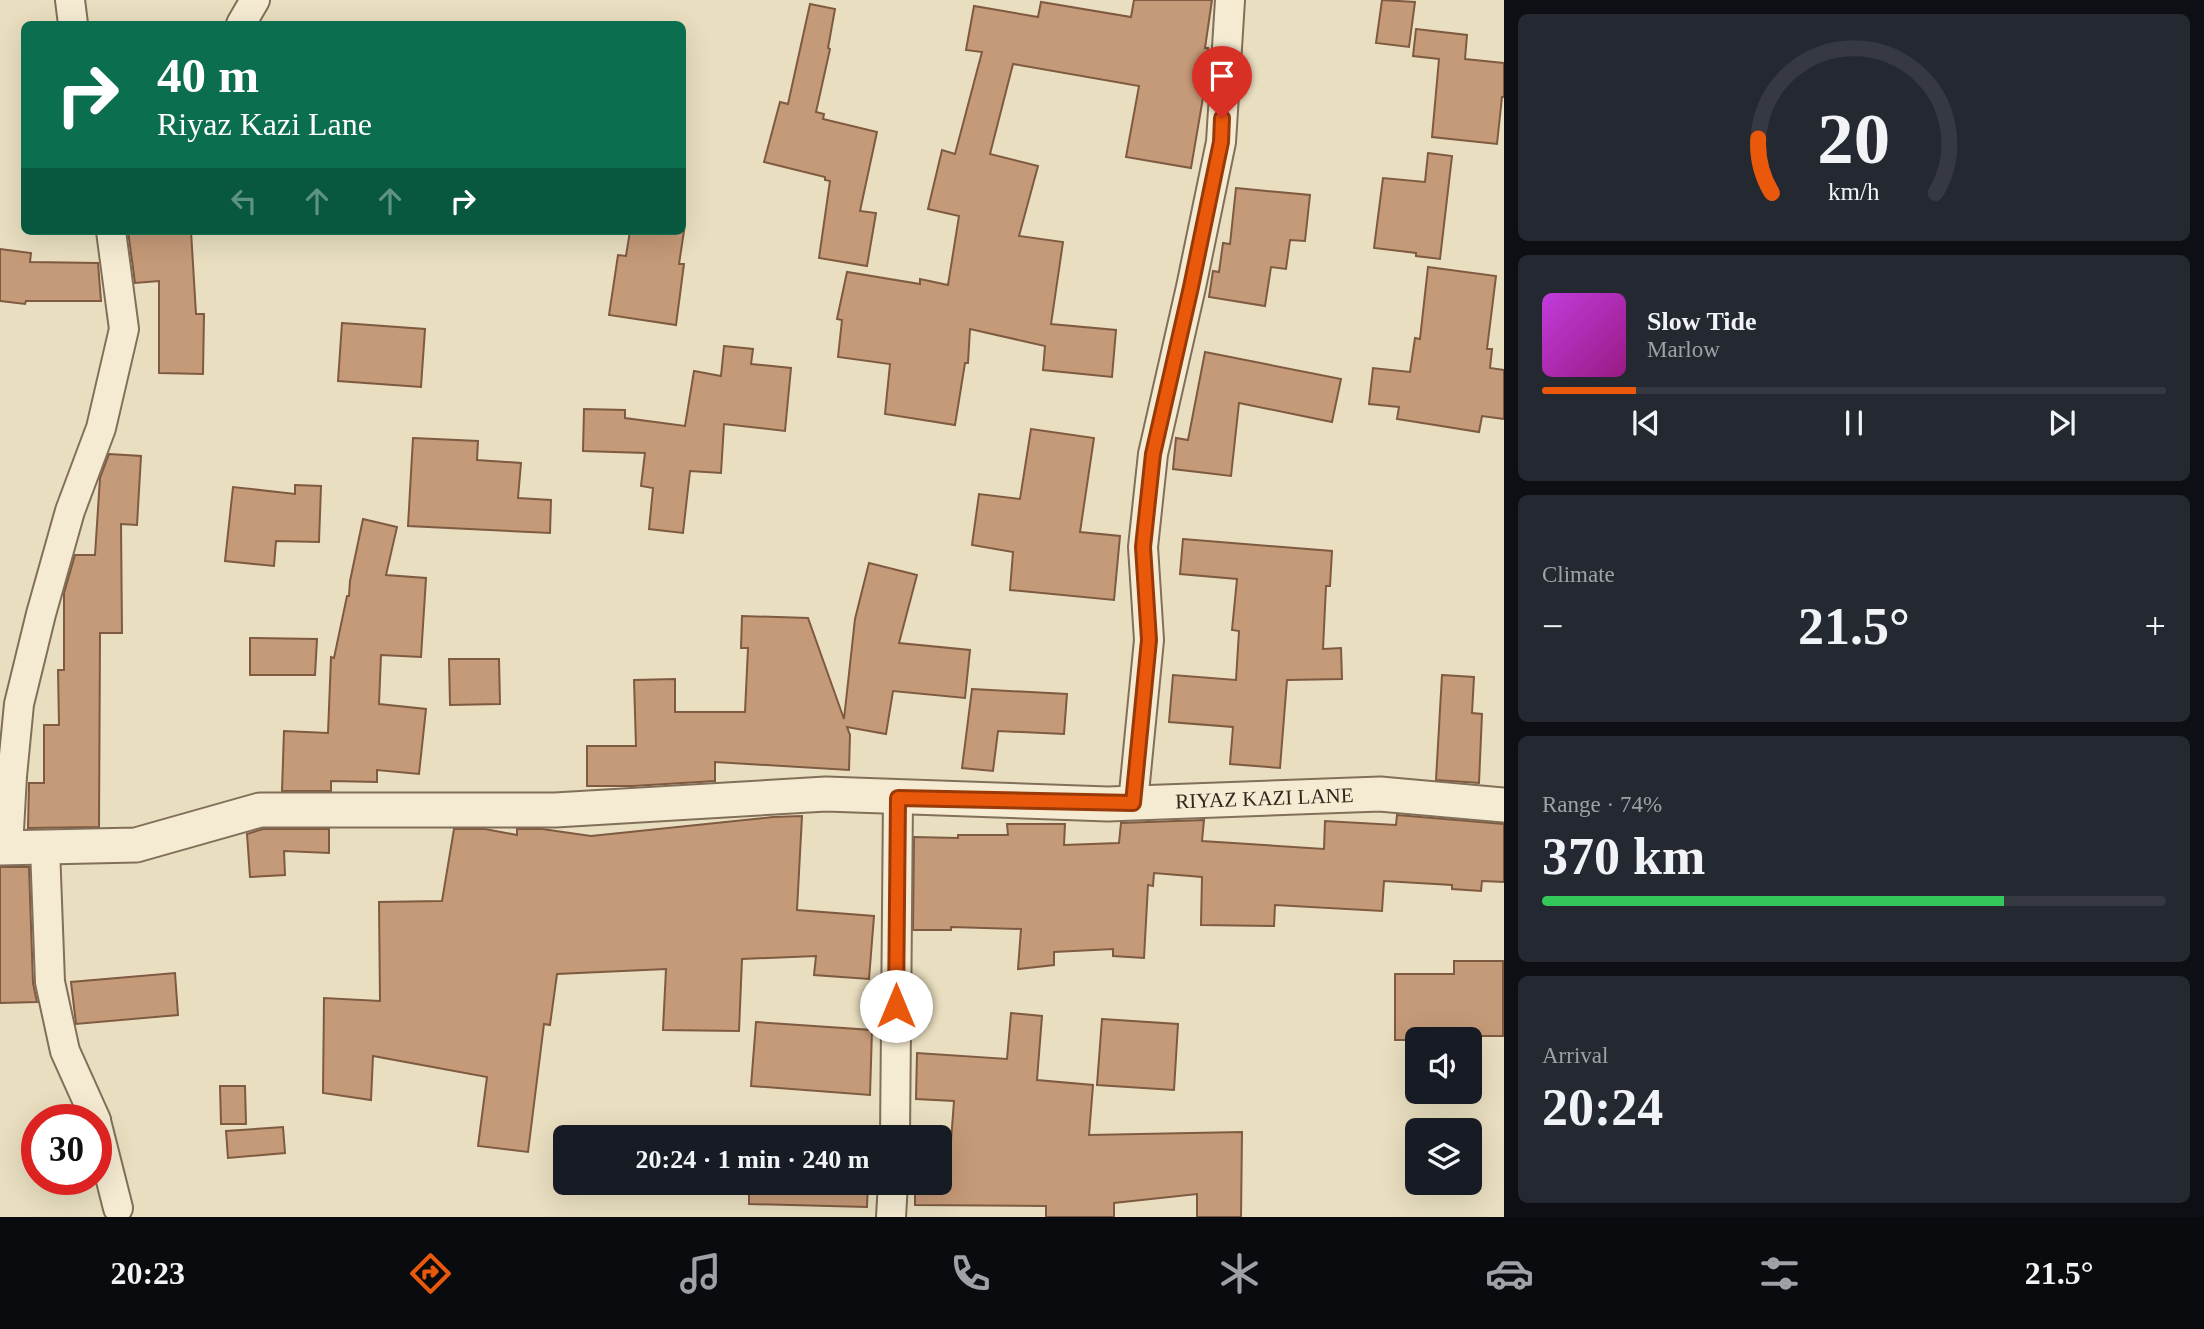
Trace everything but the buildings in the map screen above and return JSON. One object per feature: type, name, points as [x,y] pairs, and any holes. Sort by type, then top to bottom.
[{"type":"street","points":[[70,0],[74,21]]},
{"type":"street","points":[[243,21],[256,0]]},
{"type":"street","points":[[1133,803],[1149,640],[1143,547],[1153,454],[1221,142],[1230,0]]},
{"type":"street","points":[[4,848],[19,704],[70,511],[101,428],[124,329],[112,235]]},
{"type":"street","name":"RIYAZ KAZI LANE","points":[[4,848],[136,845],[260,810],[555,810],[826,794],[1133,803],[1380,794],[1504,805]]},
{"type":"street","points":[[895,1125],[898,798]]},
{"type":"street","points":[[46,848],[50,982],[65,1051],[89,1104]]},
{"type":"street","points":[[112,1184],[118,1208]]},
{"type":"street","points":[[891,1217],[892,1195]]},
{"type":"route","points":[[896,1006],[898,798],[1133,803],[1149,640],[1143,547],[1153,454],[1221,142],[1222,118]]}]
